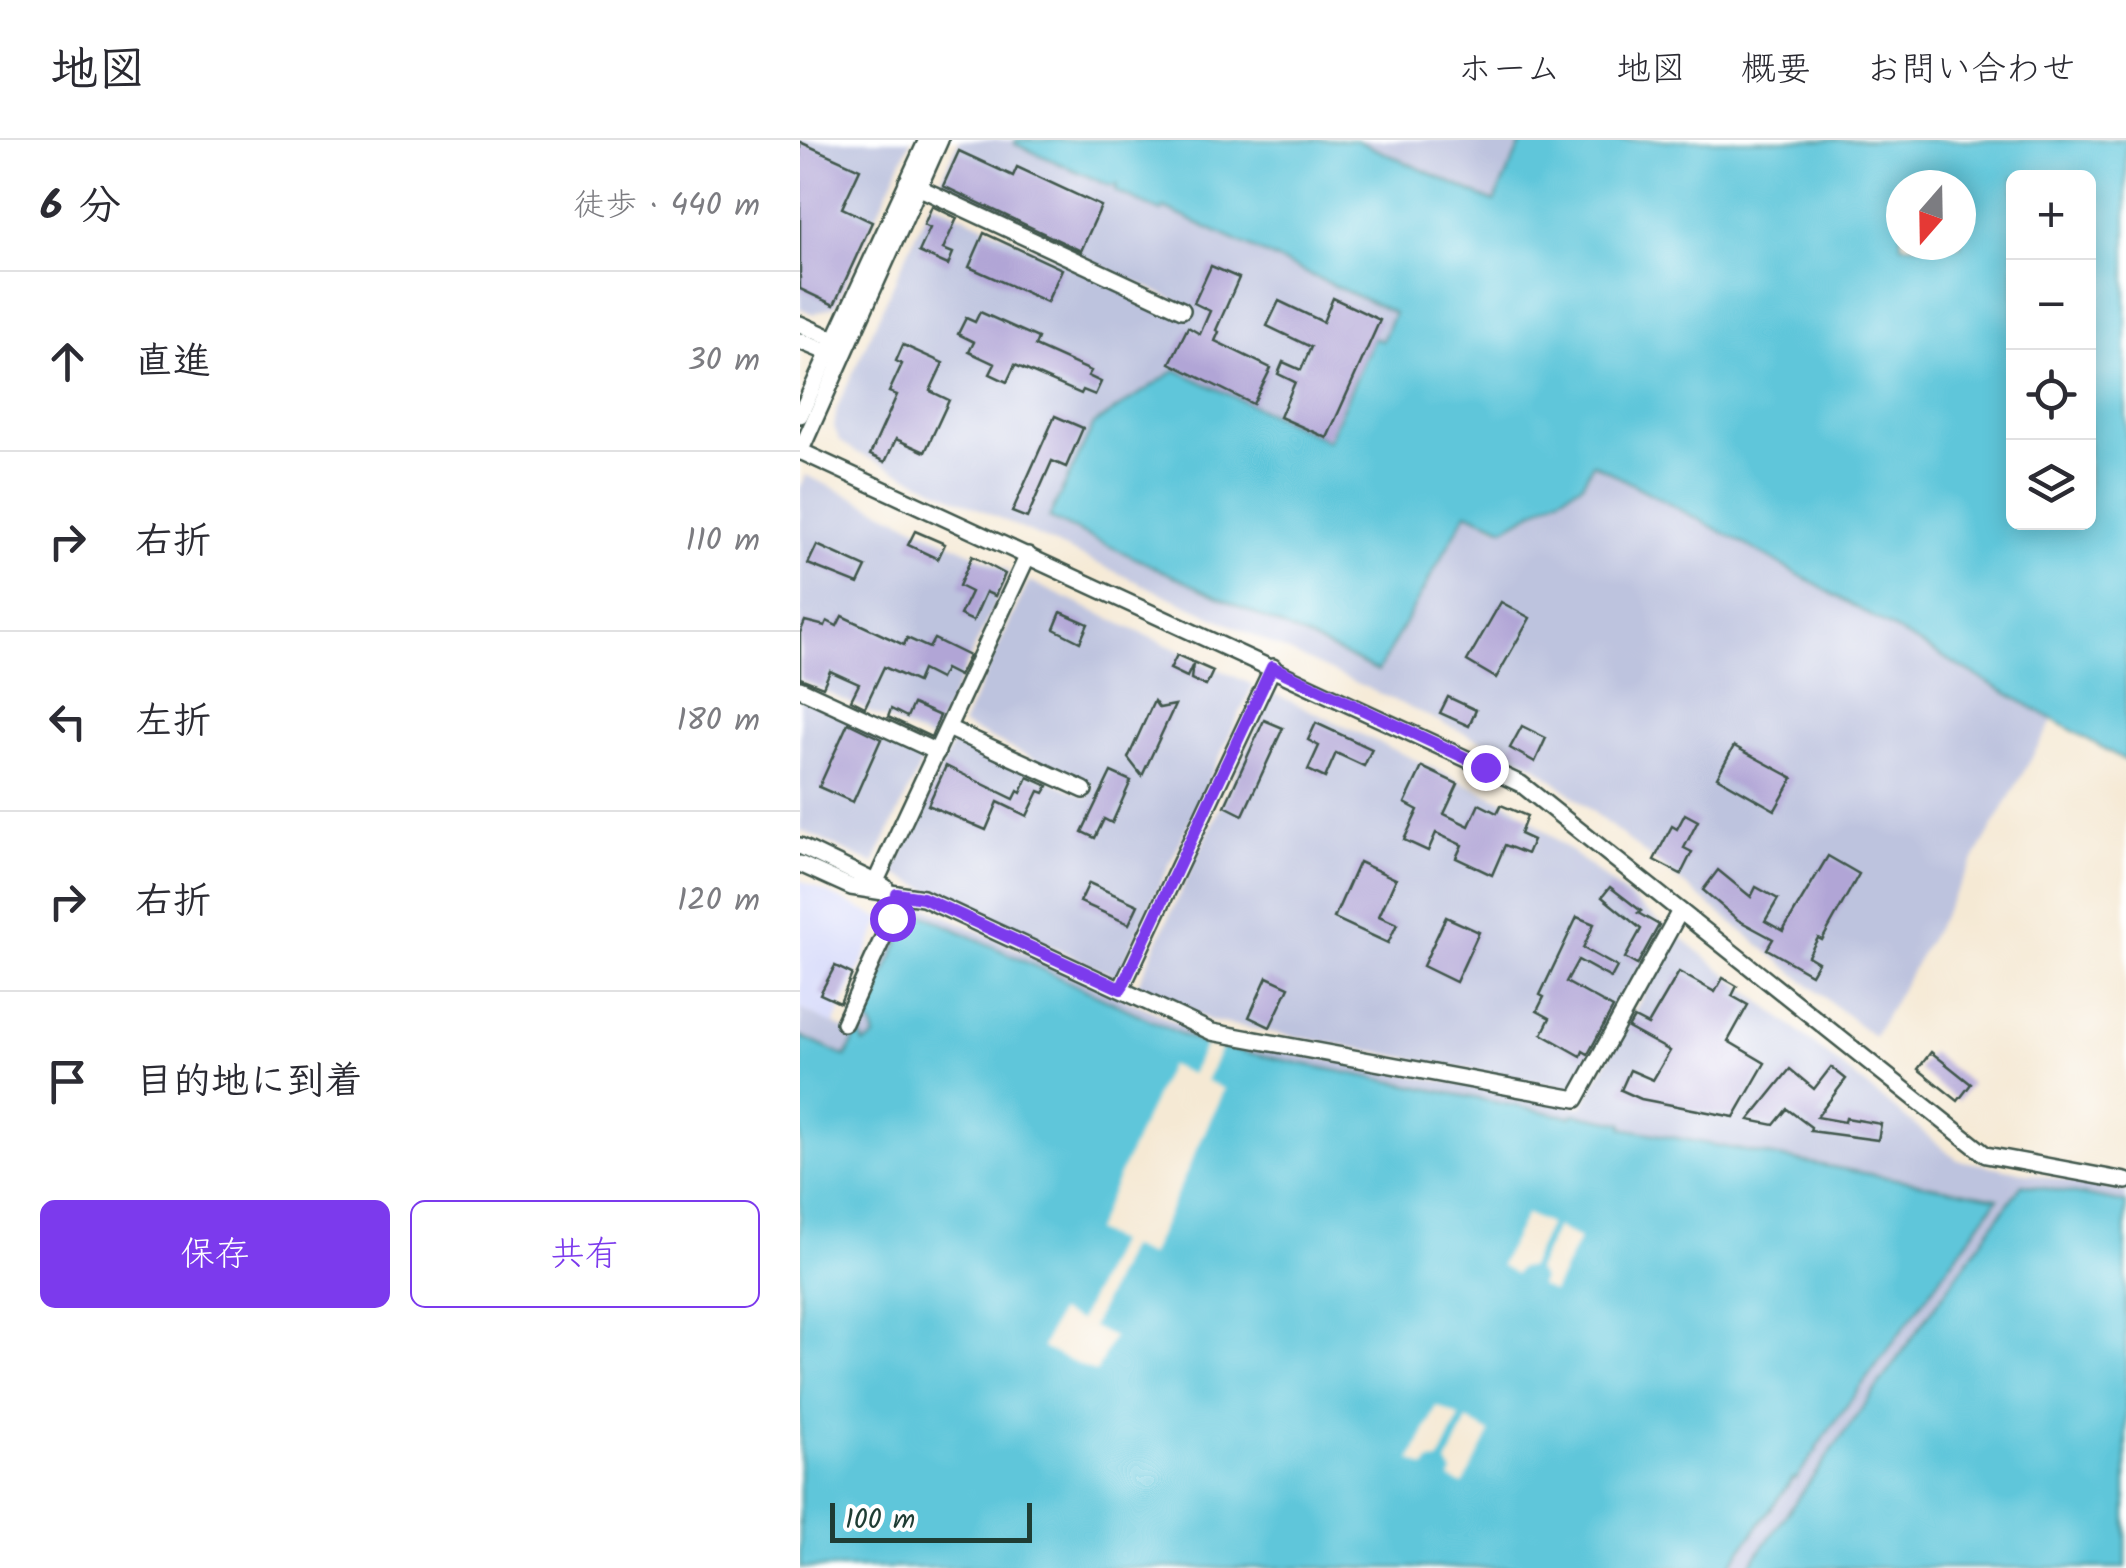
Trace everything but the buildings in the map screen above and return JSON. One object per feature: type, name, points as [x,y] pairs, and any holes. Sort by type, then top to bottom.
[{"type":"street","points":[[913,184],[926,140]]},
{"type":"street","points":[[940,140],[913,184],[838,349],[800,451],[1521,784],[1986,1156],[2126,1182]]},
{"type":"street","points":[[913,184],[1182,310]]},
{"type":"street","points":[[800,324],[838,349]]},
{"type":"street","points":[[800,341],[838,349]]},
{"type":"street","points":[[800,415],[838,349]]},
{"type":"street","points":[[876,881],[1028,555]]},
{"type":"street","points":[[1121,989],[1272,667]]},
{"type":"street","points":[[800,689],[937,752]]},
{"type":"street","points":[[948,728],[1084,790]]},
{"type":"street","points":[[800,846],[897,894]]},
{"type":"street","points":[[800,864],[851,887],[923,898],[1212,1032],[1576,1099],[1680,910]]},
{"type":"street","points":[[844,1023],[896,909],[897,894]]},
{"type":"shaded area","points":[[800,140],[911,140],[835,306],[813,314],[800,308]]},
{"type":"shaded area","points":[[959,140],[1016,140],[1016,144],[1109,186],[1118,185],[1115,191],[1162,212],[1164,208],[1395,313],[1382,342],[1373,339],[1327,441],[1176,370],[1094,424],[1050,518],[1468,512],[1496,527],[1505,527],[1581,484],[1593,463],[1748,546],[2053,720],[1874,1037],[1536,766],[856,452],[840,441],[834,427],[837,408],[931,201],[1184,317],[1190,307],[936,190]]},
{"type":"shaded area","points":[[1356,140],[1523,140],[1495,203]]},
{"type":"shaded area","points":[[806,475],[1010,571],[932,741],[800,680],[800,488]]},
{"type":"shaded area","points":[[1029,581],[1253,685],[1117,977],[893,873],[955,738],[1088,798],[1093,786],[962,725]]},
{"type":"shaded area","points":[[1273,693],[1514,806],[1665,926],[1574,1089],[1211,1021],[1137,986]]},
{"type":"shaded area","points":[[800,696],[922,753],[924,758],[874,864],[800,830]]},
{"type":"shaded area","points":[[800,880],[882,919],[834,1025],[800,1009]]},
{"type":"shaded area","points":[[911,900],[1208,1037],[1582,1107],[1677,934],[1958,1160],[2126,1192],[2126,1203],[2022,1184],[1748,1568],[1728,1568],[1793,1478],[1797,1479],[1998,1198],[1205,1045],[915,910],[863,1020],[872,1025],[876,1038],[864,1044],[859,1032],[846,1057],[800,1036],[800,1009],[850,1032]]},
{"type":"water","points":[[1016,140],[1356,140],[1494,202],[1523,140],[2126,140],[2126,761],[1748,546],[1593,463],[1582,484],[1504,528],[1467,512],[1378,671],[1049,518],[1094,424],[1176,370],[1328,441],[1374,338],[1382,341],[1394,313],[1164,208],[1162,212],[1115,191],[1117,185],[1110,186],[1015,144]]},
{"type":"water","points":[[914,910],[1202,1044],[1998,1198],[1728,1568],[800,1568],[800,1036],[846,1057],[859,1030],[864,1044],[875,1038],[872,1025],[863,1021]]},
{"type":"water","points":[[2022,1184],[2126,1203],[2126,1568],[1748,1568]]},
{"type":"pier","points":[[1205,1045],[1221,1048],[1206,1081],[1224,1089],[1149,1256],[1128,1247],[1092,1327],[1113,1337],[1096,1373],[1042,1348],[1058,1312],[1079,1321],[1116,1242],[1094,1231],[1169,1065],[1191,1074]]},
{"type":"pier","points":[[1526,1214],[1549,1224],[1529,1267],[1519,1268],[1515,1274],[1500,1265]]},
{"type":"pier","points":[[1556,1227],[1579,1239],[1553,1292],[1539,1285],[1542,1279],[1536,1270]]},
{"type":"pier","points":[[1437,1406],[1460,1417],[1439,1461],[1429,1462],[1426,1468],[1411,1460]]},
{"type":"pier","points":[[1467,1420],[1490,1433],[1463,1485],[1450,1479],[1453,1473],[1447,1464]]},
{"type":"route","points":[[892,918],[897,894],[923,898],[1121,989],[1272,667],[1485,767]]}]
